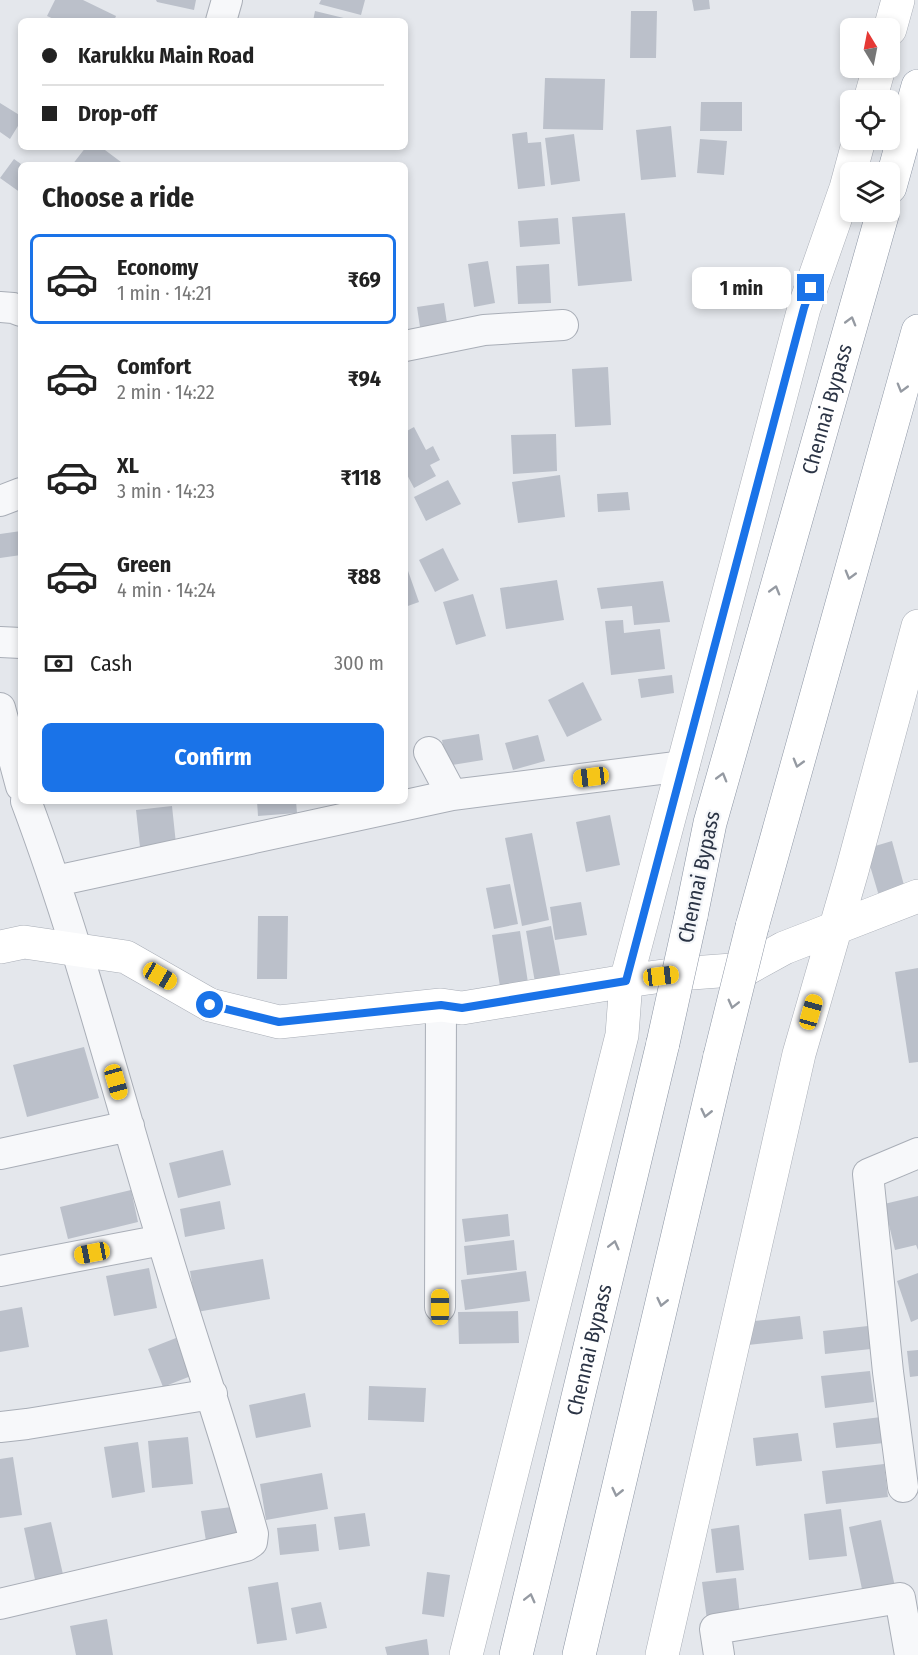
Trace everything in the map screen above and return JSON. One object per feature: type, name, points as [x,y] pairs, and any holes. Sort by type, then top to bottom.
[{"type":"main road","points":[[893,18],[897,0]]},
{"type":"main road","points":[[897,162],[918,86]]},
{"type":"main road","points":[[466,1655],[622,1035],[626,981],[804,308],[857,150]]},
{"type":"main road","name":"Chennai Bypass","points":[[516,1655],[663,1043],[710,823],[879,222]]},
{"type":"main road","points":[[579,1655],[752,927],[918,331]]},
{"type":"main road","points":[[662,1655],[799,1054],[852,871],[918,626]]},
{"type":"main road","points":[[0,947],[24,942],[126,957],[210,1005],[279,1022],[441,1005],[462,1008],[626,981],[746,969],[784,948],[918,896]]},
{"type":"street","points":[[222,18],[227,0]]},
{"type":"street","points":[[0,308],[18,310]]},
{"type":"street","points":[[408,345],[484,330],[563,325]]},
{"type":"street","points":[[0,501],[18,494]]},
{"type":"street","points":[[0,642],[18,643]]},
{"type":"street","points":[[0,708],[4,740],[18,778]]},
{"type":"street","points":[[429,752],[452,795]]},
{"type":"street","points":[[56,880],[452,795],[684,765]]},
{"type":"street","points":[[0,1604],[246,1546],[252,1542],[253,1534],[212,1394],[162,1240],[56,880],[27,804]]},
{"type":"street","points":[[440,1307],[441,1005]]},
{"type":"street","points":[[0,1154],[129,1126]]},
{"type":"street","points":[[903,1487],[888,1372],[868,1174],[918,1153]]},
{"type":"street","points":[[0,1271],[162,1240]]},
{"type":"street","points":[[0,1427],[212,1394]]},
{"type":"street","points":[[719,1655],[715,1629],[909,1594],[910,1655]]},
{"type":"building","points":[[55,0],[83,0],[116,16],[115,18],[51,18],[47,16]]},
{"type":"building","points":[[156,0],[196,0],[194,10]]},
{"type":"building","points":[[321,0],[365,0],[361,15],[319,4]]},
{"type":"building","points":[[692,0],[709,0],[710,9],[694,11]]},
{"type":"building","points":[[315,11],[344,18],[314,18]]},
{"type":"building","points":[[631,11],[657,11],[656,58],[630,58]]},
{"type":"building","points":[[545,78],[605,79],[603,130],[543,129]]},
{"type":"building","points":[[701,102],[742,102],[742,131],[700,131]]},
{"type":"building","points":[[0,103],[18,114],[18,126],[10,139],[0,132]]},
{"type":"building","points":[[671,126],[676,177],[641,180],[636,130]]},
{"type":"building","points":[[527,132],[528,143],[541,142],[545,186],[518,189],[512,134]]},
{"type":"building","points":[[574,134],[580,181],[551,185],[545,138]]},
{"type":"building","points":[[700,139],[727,141],[724,175],[697,173]]},
{"type":"building","points":[[84,150],[105,150],[121,162],[74,162]]},
{"type":"building","points":[[14,159],[18,162],[18,191],[0,178]]},
{"type":"building","points":[[625,213],[632,281],[578,286],[572,217]]},
{"type":"building","points":[[558,218],[560,244],[520,247],[518,221]]},
{"type":"building","points":[[488,261],[495,303],[474,307],[468,264]]},
{"type":"building","points":[[549,264],[551,303],[518,304],[516,266]]},
{"type":"building","points":[[444,303],[447,323],[420,327],[417,307]]},
{"type":"building","points":[[608,367],[611,425],[575,427],[572,369]]},
{"type":"building","points":[[414,427],[426,450],[433,446],[440,460],[430,465],[436,476],[414,488],[408,477],[408,430]]},
{"type":"building","points":[[556,434],[557,471],[513,474],[511,435]]},
{"type":"building","points":[[560,475],[565,517],[518,523],[512,482]]},
{"type":"building","points":[[448,480],[461,504],[426,521],[414,497]]},
{"type":"building","points":[[628,492],[630,510],[598,512],[597,494]]},
{"type":"building","points":[[18,531],[18,555],[0,558],[0,534]]},
{"type":"building","points":[[443,548],[459,580],[435,592],[419,560]]},
{"type":"building","points":[[408,571],[419,602],[408,606]]},
{"type":"building","points":[[557,580],[564,620],[506,629],[500,588]]},
{"type":"building","points":[[663,581],[670,622],[634,625],[632,606],[601,609],[597,588]]},
{"type":"building","points":[[473,594],[486,636],[456,645],[443,602]]},
{"type":"building","points":[[623,620],[624,633],[660,629],[665,669],[611,675],[605,621]]},
{"type":"building","points":[[672,675],[674,693],[641,698],[638,679]]},
{"type":"building","points":[[583,682],[602,720],[567,737],[548,700]]},
{"type":"building","points":[[479,734],[483,760],[446,766],[442,740]]},
{"type":"building","points":[[538,735],[545,761],[513,770],[505,743]]},
{"type":"building","points":[[257,804],[296,804],[297,813],[258,816]]},
{"type":"building","points":[[172,806],[176,844],[140,847],[136,810]]},
{"type":"building","points":[[610,815],[620,865],[586,872],[576,822]]},
{"type":"building","points":[[532,833],[549,920],[522,926],[505,838]]},
{"type":"building","points":[[892,841],[905,889],[879,896],[865,849]]},
{"type":"building","points":[[510,884],[518,924],[494,929],[486,888]]},
{"type":"building","points":[[581,902],[587,935],[555,940],[550,907]]},
{"type":"building","points":[[258,916],[288,916],[287,979],[257,979]]},
{"type":"building","points":[[551,926],[562,984],[536,988],[526,931]]},
{"type":"building","points":[[520,931],[529,989],[501,993],[492,935]]},
{"type":"building","points":[[918,968],[918,1062],[909,1063],[895,972]]},
{"type":"building","points":[[84,1047],[99,1098],[27,1117],[13,1065]]},
{"type":"building","points":[[223,1150],[231,1185],[178,1198],[169,1163]]},
{"type":"building","points":[[131,1190],[138,1222],[68,1239],[60,1207]]},
{"type":"building","points":[[918,1196],[918,1250],[916,1245],[895,1250],[884,1204]]},
{"type":"building","points":[[220,1201],[225,1229],[185,1237],[180,1209]]},
{"type":"building","points":[[508,1214],[510,1236],[465,1242],[462,1219]]},
{"type":"building","points":[[514,1240],[517,1270],[467,1275],[464,1246]]},
{"type":"building","points":[[263,1259],[270,1299],[197,1312],[190,1271]]},
{"type":"building","points":[[149,1268],[157,1308],[114,1316],[106,1276]]},
{"type":"building","points":[[526,1271],[530,1301],[465,1310],[461,1280]]},
{"type":"building","points":[[918,1273],[918,1319],[911,1322],[897,1281]]},
{"type":"building","points":[[22,1307],[29,1347],[0,1352],[0,1311]]},
{"type":"building","points":[[518,1311],[519,1343],[459,1344],[458,1312]]},
{"type":"building","points":[[800,1316],[803,1339],[748,1345],[745,1322]]},
{"type":"building","points":[[877,1325],[880,1348],[825,1354],[823,1331]]},
{"type":"building","points":[[176,1338],[191,1376],[163,1387],[148,1349]]},
{"type":"building","points":[[918,1350],[918,1376],[910,1377],[907,1351]]},
{"type":"building","points":[[870,1371],[874,1402],[825,1408],[821,1376]]},
{"type":"building","points":[[369,1386],[426,1388],[424,1422],[368,1420]]},
{"type":"building","points":[[305,1393],[311,1427],[256,1438],[249,1405]]},
{"type":"building","points":[[881,1417],[884,1443],[836,1448],[833,1423]]},
{"type":"building","points":[[798,1433],[802,1461],[756,1466],[753,1438]]},
{"type":"building","points":[[188,1437],[193,1484],[152,1488],[148,1441]]},
{"type":"building","points":[[138,1442],[145,1492],[112,1498],[104,1447]]},
{"type":"building","points":[[13,1457],[22,1515],[0,1518],[0,1459]]},
{"type":"building","points":[[884,1464],[888,1497],[826,1504],[822,1471]]},
{"type":"building","points":[[322,1473],[328,1509],[266,1520],[260,1484]]},
{"type":"building","points":[[239,1506],[243,1536],[206,1541],[201,1511]]},
{"type":"building","points":[[841,1509],[847,1556],[809,1560],[804,1514]]},
{"type":"building","points":[[365,1513],[370,1546],[339,1550],[334,1517]]},
{"type":"building","points":[[881,1520],[895,1587],[863,1594],[849,1527]]},
{"type":"building","points":[[51,1522],[65,1583],[37,1589],[24,1528]]},
{"type":"building","points":[[316,1524],[319,1551],[280,1555],[277,1528]]},
{"type":"building","points":[[739,1525],[744,1570],[716,1573],[711,1529]]},
{"type":"building","points":[[427,1572],[450,1575],[444,1617],[422,1614]]},
{"type":"building","points":[[736,1578],[740,1616],[707,1620],[702,1582]]},
{"type":"building","points":[[278,1582],[287,1640],[257,1644],[248,1587]]},
{"type":"building","points":[[321,1602],[327,1628],[296,1634],[291,1608]]},
{"type":"building","points":[[107,1619],[113,1655],[76,1655],[70,1626]]},
{"type":"building","points":[[427,1639],[429,1655],[387,1655],[385,1647]]},
{"type":"route","points":[[210,1005],[279,1022],[441,1005],[462,1008],[626,981],[811,288]]}]
